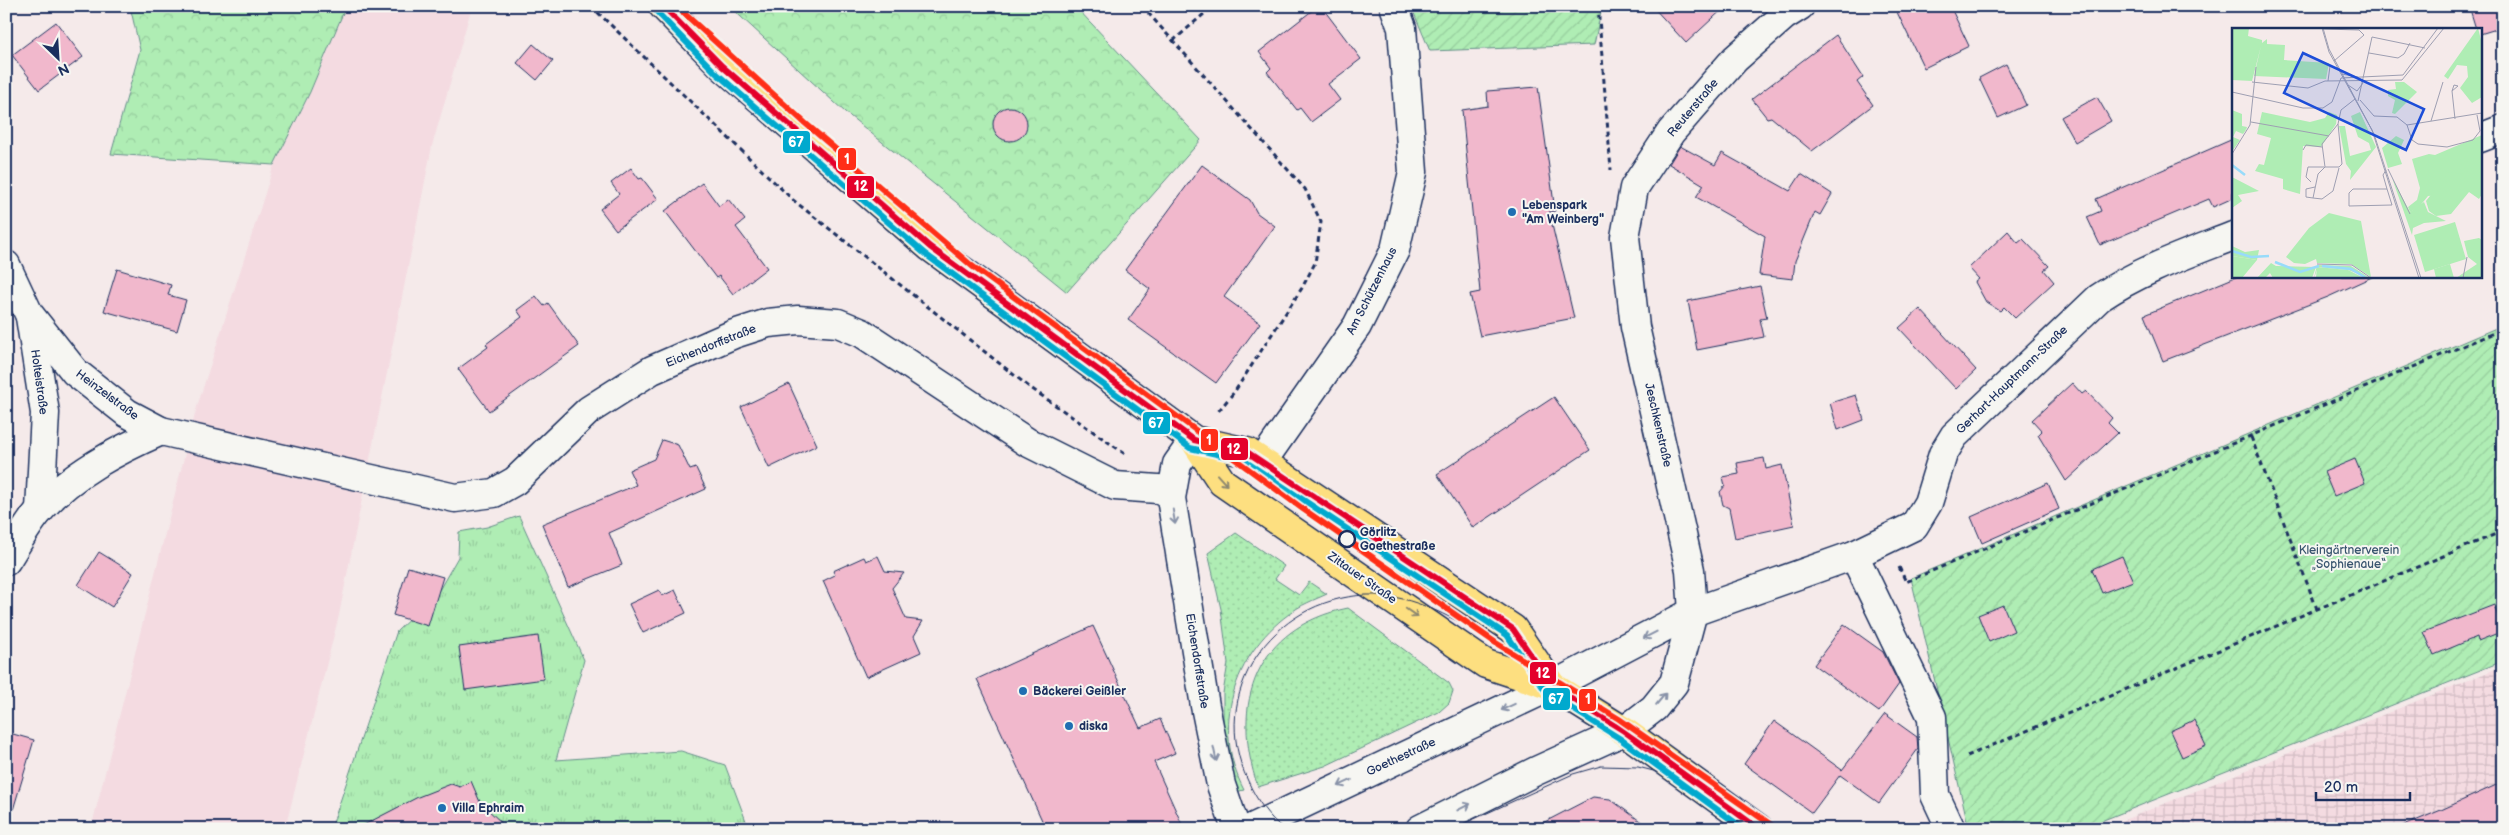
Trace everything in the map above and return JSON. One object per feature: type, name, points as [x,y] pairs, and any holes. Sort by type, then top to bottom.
[{"type":"main road","name":"Zittauer Straße","points":[[663,6],[722,66],[930,246],[1194,440],[1222,482],[1486,664],[1552,686],[1624,731],[1758,829]]},
{"type":"main road","name":"Zittauer Straße","points":[[1194,440],[1247,452],[1513,629],[1552,686]]},
{"type":"street","name":"Am Schützenhaus","points":[[1262,462],[1357,326],[1396,250],[1413,172],[1402,28],[1394,6]]},
{"type":"street","name":"Reuterstraße","points":[[1625,236],[1634,188],[1671,132],[1735,59],[1784,16],[1800,6]]},
{"type":"street","points":[[2482,137],[2503,129]]},
{"type":"street","name":"Jeschkenstraße","points":[[1624,731],[1654,708],[1674,683],[1693,612],[1690,570],[1636,328],[1625,236]]},
{"type":"street","name":"Gerhart-Hauptmann-Straße","points":[[1693,612],[1854,555],[1914,526],[1928,504],[1943,454],[1954,436],[2099,298],[2119,284],[2144,271],[2232,236]]},
{"type":"street","name":"Heinzelstraße","points":[[6,265],[29,314],[74,372],[127,413],[161,431],[202,440]]},
{"type":"street","name":"Holteistraße","points":[[29,314],[45,413],[40,510]]},
{"type":"street","name":"Eichendorffstraße","points":[[202,440],[399,487],[455,498],[494,493],[515,481],[589,410],[652,370],[734,334],[768,323],[798,320],[838,323],[862,333],[1027,442],[1115,486],[1172,490]]},
{"type":"street","points":[[6,561],[40,510],[77,477],[116,451],[161,431]]},
{"type":"street","name":"Eichendorffstraße","points":[[1194,440],[1177,464],[1171,498],[1205,706],[1221,785],[1236,829]]},
{"type":"street","points":[[1854,555],[1932,717],[1935,795],[1950,827]]},
{"type":"street","points":[[1552,686],[1693,612]]},
{"type":"street","name":"Goethestraße","points":[[1250,829],[1552,686]]},
{"type":"street","points":[[1420,829],[1536,771],[1624,731]]},
{"type":"path","points":[[591,6],[793,200],[1028,386],[1144,467],[1147,478],[1142,488]]},
{"type":"path","points":[[1142,6],[1305,189],[1321,222],[1315,263],[1302,288],[1235,391],[1194,440]]},
{"type":"path","points":[[1173,41],[1213,6]]},
{"type":"path","points":[[1598,6],[1608,163],[1611,172],[1618,179],[1634,188]]},
{"type":"path","points":[[1886,541],[1906,582],[2503,329]]},
{"type":"path","points":[[2251,437],[2317,609]]},
{"type":"path","points":[[1967,756],[2503,531]]},
{"type":"shaded area","points":[[346,6],[472,6],[432,146],[339,615],[285,829],[91,829],[196,410],[274,165],[310,92]]},
{"type":"shaded area","points":[[2503,666],[2503,829],[2102,829]]},
{"type":"green space","points":[[130,6],[346,6],[310,92],[274,165],[111,154],[140,50]]},
{"type":"green space","points":[[729,6],[1075,6],[1201,140],[1067,292],[845,112]]},
{"type":"green space","points":[[1411,6],[1602,6],[1594,45],[1430,51]]},
{"type":"green space","name":"Kleingärtnerverein „Sophienaue“","points":[[2503,325],[2503,661],[2081,829],[1969,829],[1911,578]]},
{"type":"green space","points":[[519,516],[584,660],[556,760],[681,751],[725,765],[749,829],[331,829],[397,631],[438,592],[458,557],[459,532],[487,527]]},
{"type":"green space","points":[[1236,533],[1284,566],[1275,579],[1299,595],[1309,582],[1327,594],[1298,608],[1270,631],[1254,650],[1241,671],[1233,694],[1229,717],[1229,742],[1234,766],[1244,790],[1235,792],[1223,743],[1223,693],[1228,663],[1221,609],[1208,553]]},
{"type":"green space","points":[[1348,608],[1449,683],[1453,691],[1449,703],[1439,712],[1325,766],[1258,787],[1250,756],[1247,726],[1249,698],[1258,673],[1271,651],[1291,632],[1317,618]]},
{"type":"building","points":[[1318,6],[1321,6],[1361,59],[1328,84],[1340,100],[1311,122],[1300,108],[1297,110],[1267,72],[1271,68],[1259,52]]},
{"type":"building","points":[[1652,6],[1726,6],[1686,43]]},
{"type":"building","points":[[1894,6],[1950,6],[1969,46],[1924,68]]},
{"type":"building","points":[[2469,6],[2503,6],[2503,27],[2482,33],[2482,28],[2476,28]]},
{"type":"building","points":[[56,22],[83,57],[39,90],[12,55]]},
{"type":"building","points":[[1836,35],[1863,77],[1857,82],[1873,105],[1812,151],[1771,117],[1767,118],[1752,99]]},
{"type":"building","points":[[533,44],[553,61],[537,80],[517,63]]},
{"type":"building","points":[[2006,64],[2026,105],[1998,118],[1979,78]]},
{"type":"building","name":"Lebenspark \"Am Weinberg\"","points":[[1538,87],[1555,211],[1549,212],[1574,318],[1480,336],[1470,294],[1480,292],[1462,110],[1488,106],[1487,91]]},
{"type":"building","points":[[2097,97],[2111,121],[2075,142],[2061,117]]},
{"type":"building","points":[[1010,107],[1022,112],[1027,124],[1022,136],[1010,141],[998,136],[993,124],[998,112]]},
{"type":"building","points":[[2232,139],[2232,198],[2213,207],[2209,199],[2100,245],[2087,217],[2101,211],[2096,199]]},
{"type":"building","points":[[1680,146],[1715,165],[1722,153],[1790,191],[1801,174],[1832,194],[1820,215],[1815,212],[1795,261],[1793,279],[1759,275],[1765,236],[1696,197],[1704,185],[1669,164]]},
{"type":"building","points":[[1202,165],[1250,200],[1257,213],[1275,226],[1224,297],[1260,323],[1216,383],[1128,320],[1150,289],[1125,270]]},
{"type":"building","points":[[631,168],[639,179],[642,178],[658,199],[616,230],[600,209],[619,194],[611,183]]},
{"type":"building","points":[[702,183],[719,206],[728,199],[745,220],[736,227],[767,268],[733,294],[719,276],[716,278],[665,211]]},
{"type":"building","points":[[2008,231],[2018,243],[2023,239],[2049,266],[2044,270],[2054,282],[2015,318],[2004,307],[2000,311],[1986,302],[1975,282],[1979,279],[1969,268]]},
{"type":"building","points":[[117,269],[171,285],[168,295],[186,300],[177,331],[104,311]]},
{"type":"building","points":[[2233,278],[2370,278],[2328,297],[2163,361],[2144,315]]},
{"type":"building","points":[[1760,286],[1767,318],[1760,319],[1764,337],[1697,350],[1688,301]]},
{"type":"building","points":[[536,296],[544,306],[548,303],[579,346],[489,411],[458,369],[488,347],[486,344],[522,317],[517,310]]},
{"type":"building","points":[[1920,309],[1976,370],[1956,389],[1899,328]]},
{"type":"building","points":[[2072,383],[2082,394],[2086,391],[2112,418],[2108,423],[2118,433],[2066,481],[2038,435],[2042,431],[2032,420]]},
{"type":"building","points":[[789,384],[817,445],[769,468],[741,407]]},
{"type":"building","points":[[1856,395],[1864,420],[1838,430],[1830,403]]},
{"type":"building","points":[[1554,397],[1590,450],[1473,528],[1437,474]]},
{"type":"building","points":[[662,440],[678,445],[690,470],[696,468],[706,489],[609,533],[622,565],[568,587],[542,524],[636,485],[629,470],[654,459]]},
{"type":"building","points":[[1764,458],[1766,469],[1782,465],[1794,525],[1735,538],[1729,508],[1723,505],[1720,492],[1725,486],[1723,477],[1739,474],[1737,463]]},
{"type":"building","points":[[2355,459],[2365,483],[2334,496],[2324,472]]},
{"type":"building","points":[[2048,483],[2059,509],[1982,543],[1971,517]]},
{"type":"building","points":[[99,552],[133,573],[112,607],[78,585]]},
{"type":"building","points":[[878,556],[885,571],[904,573],[892,588],[906,619],[923,621],[914,636],[921,652],[866,677],[823,581],[835,575],[833,571],[864,557],[866,561]]},
{"type":"building","points":[[2122,556],[2133,581],[2102,593],[2092,569]]},
{"type":"building","points":[[408,567],[443,577],[428,626],[393,615]]},
{"type":"building","points":[[659,590],[662,596],[675,590],[686,613],[643,633],[629,604]]},
{"type":"building","points":[[2003,605],[2014,631],[1989,642],[1978,615]]},
{"type":"building","points":[[2494,605],[2503,631],[2478,641],[2477,637],[2434,655],[2424,632]]},
{"type":"building","points":[[1844,624],[1883,652],[1899,684],[1879,712],[1814,665]]},
{"type":"building","name":"diska","points":[[1093,626],[1140,728],[1160,719],[1175,753],[1154,762],[1184,829],[1046,829],[977,679]]},
{"type":"building","points":[[538,636],[544,679],[465,690],[459,647]]},
{"type":"building","points":[[1885,714],[1917,737],[1918,749],[1879,803],[1840,775],[1812,813],[1744,764],[1774,721],[1842,770]]},
{"type":"building","points":[[2194,720],[2206,746],[2182,757],[2170,731]]},
{"type":"building","points":[[6,732],[34,740],[13,810],[6,810]]},
{"type":"building","name":"Villa Ephraim","points":[[471,781],[480,802],[508,829],[356,829],[418,797],[451,784],[460,787]]},
{"type":"building","points":[[2503,782],[2503,829],[2396,829],[2441,810]]},
{"type":"building","points":[[1593,797],[1610,799],[1651,829],[1531,829]]},
{"type":"tram line","points":[[1284,829],[1263,807],[1255,794],[1248,781],[1237,748],[1236,716],[1242,685],[1256,657],[1276,633],[1302,614],[1332,601],[1366,595],[1384,596],[1418,604],[1434,610],[1496,643]]},
{"type":"tram line","points":[[1452,829],[1573,774],[1601,766],[1638,767],[1673,776]]},
{"type":"transit line","name":"12","points":[[663,6],[722,66],[930,247],[1194,440],[1247,452],[1513,629],[1552,686],[1624,731],[1759,829]]},
{"type":"transit line","name":"1","points":[[676,6],[805,123],[972,266],[1303,509],[1496,643],[1619,719],[1777,829]]},
{"type":"transit line","name":"67","points":[[657,12],[716,73],[925,254],[1190,448],[1243,460],[1507,635],[1547,693],[1619,738],[1744,829]]},
{"type":"place","name":"Lebenspark \"Am Weinberg\"","points":[[1512,212]]},
{"type":"place","name":"Görlitz Goethestraße","points":[[1347,539]]},
{"type":"place","name":"Bäckerei Geißler","points":[[1023,691]]},
{"type":"place","name":"diska","points":[[1069,726]]},
{"type":"place","name":"Villa Ephraim","points":[[442,808]]}]
